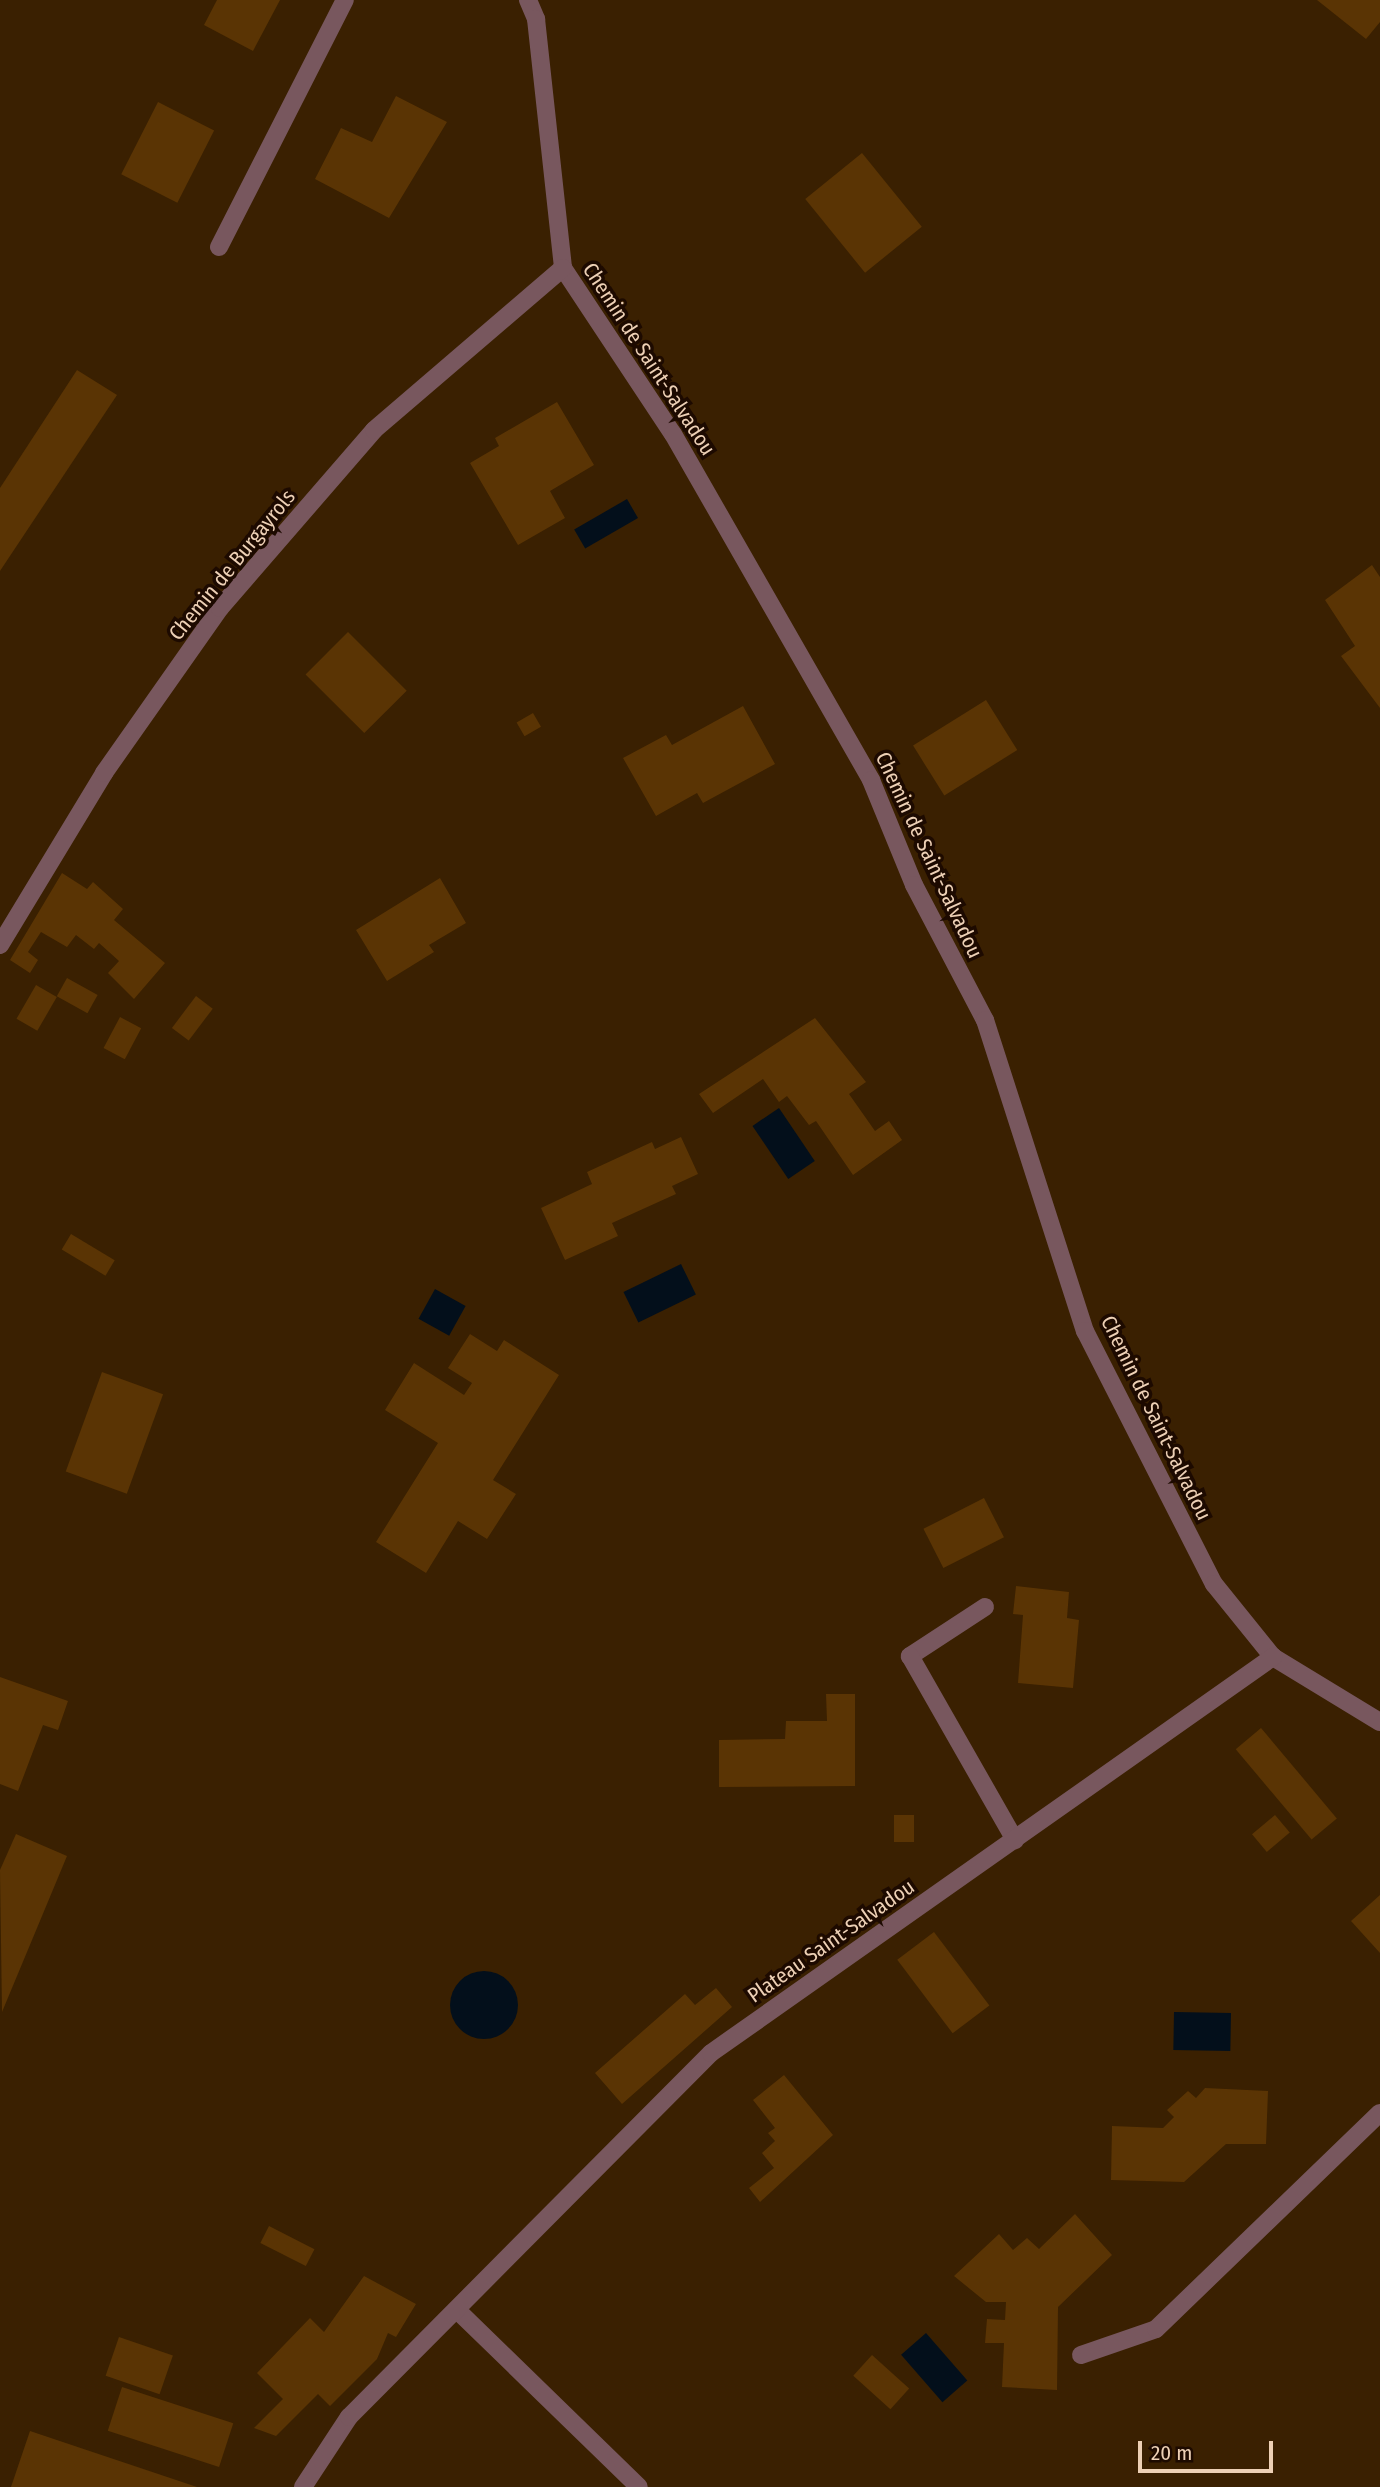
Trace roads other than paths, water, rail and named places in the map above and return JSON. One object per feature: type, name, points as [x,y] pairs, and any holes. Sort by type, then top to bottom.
[{"type":"street","points":[[219,247],[345,0]]},
{"type":"street","name":"Chemin de Saint-Salvadou","points":[[528,0],[536,19],[563,268],[673,434],[872,780],[914,884],[985,1020],[1085,1331],[1214,1584],[1273,1657],[1380,1722]]},
{"type":"street","name":"Chemin de Burgayrols","points":[[0,945],[104,773],[220,608],[374,430],[563,268]]},
{"type":"street","points":[[985,1607],[910,1656],[1015,1840]]},
{"type":"street","name":"Plateau Saint-Salvadou","points":[[303,2487],[349,2417],[458,2311],[711,2053],[1273,1657]]},
{"type":"street","points":[[1081,2355],[1156,2329],[1380,2113]]},
{"type":"street","points":[[458,2311],[639,2487]]},
{"type":"water","points":[[627,499],[638,518],[585,549],[574,530]]},
{"type":"water","points":[[779,1108],[815,1161],[788,1179],[752,1126]]},
{"type":"water","points":[[681,1264],[696,1295],[638,1323],[623,1292]]},
{"type":"water","points":[[435,1289],[466,1306],[449,1336],[419,1319]]},
{"type":"water","points":[[484,1971],[497,1974],[508,1981],[515,1992],[518,2005],[515,2018],[508,2029],[497,2036],[484,2039],[471,2036],[460,2029],[453,2018],[450,2005],[453,1992],[460,1981],[471,1974]]},
{"type":"water","points":[[1174,2012],[1231,2013],[1230,2051],[1173,2050]]},
{"type":"water","points":[[926,2333],[967,2381],[942,2402],[901,2355]]}]
